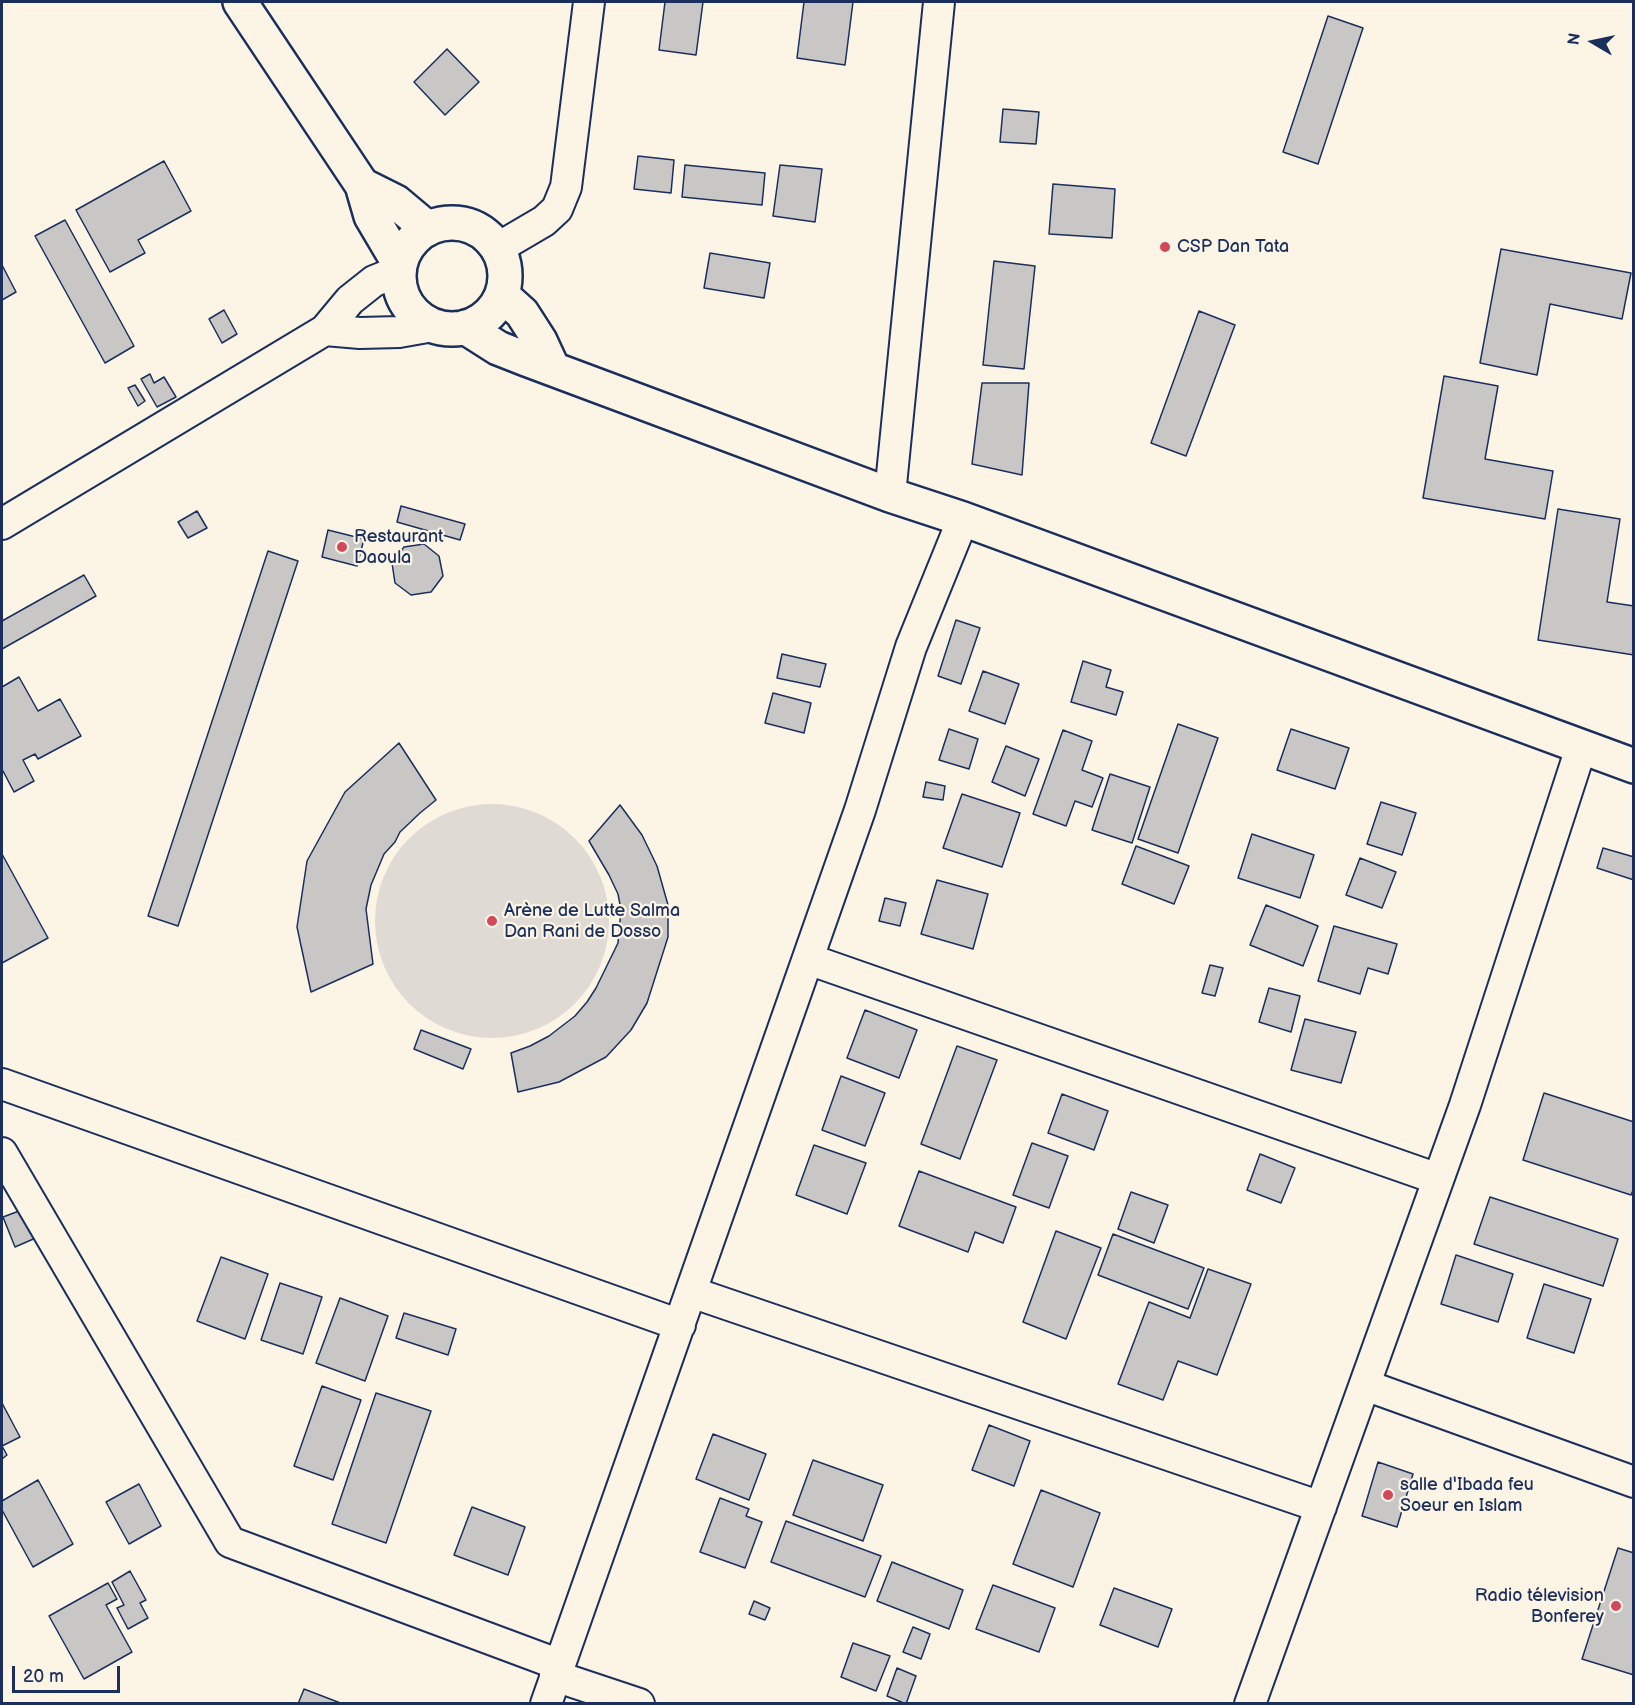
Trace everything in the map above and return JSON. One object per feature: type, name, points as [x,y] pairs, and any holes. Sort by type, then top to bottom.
[{"type":"main road","points":[[240,2],[362,185],[375,222],[399,268]]},
{"type":"main road","points":[[362,185],[396,202],[427,228]]},
{"type":"main road","points":[[449,327],[481,321],[502,295],[505,279],[504,263],[498,248],[488,236],[474,227],[458,222],[442,223],[427,228],[414,237],[405,250],[399,268],[400,288],[407,304],[419,317],[890,495],[963,519],[1634,766]]},
{"type":"main road","points":[[502,295],[522,313],[540,340],[553,369]]},
{"type":"street","points":[[498,248],[544,221],[558,209],[566,187],[589,2]]},
{"type":"street","points":[[890,495],[939,2]]},
{"type":"street","points":[[2,524],[325,330],[350,300],[374,281],[399,268]]},
{"type":"street","points":[[325,330],[360,333],[449,327]]},
{"type":"street","points":[[546,1704],[860,810],[911,647],[963,519]]},
{"type":"street","points":[[1250,1704],[1465,1105],[1581,748]]},
{"type":"street","points":[[808,959],[1438,1179]]},
{"type":"street","points":[[2,1084],[680,1325]]},
{"type":"street","points":[[2,1153],[230,1542],[639,1704]]},
{"type":"street","points":[[691,1292],[1321,1507]]},
{"type":"street","points":[[1365,1386],[1634,1482]]},
{"type":"shaded area","name":"Arène de Lutte Salma Dan Rani de Dosso","points":[[492,804],[515,806],[537,813],[557,824],[575,838],[589,856],[600,876],[607,898],[609,921],[607,944],[600,966],[589,986],[575,1004],[557,1018],[537,1029],[515,1036],[492,1038],[469,1036],[447,1029],[427,1018],[409,1004],[395,986],[384,966],[377,944],[375,921],[377,898],[384,876],[395,856],[409,838],[427,824],[447,813],[469,806]]},
{"type":"building","points":[[665,2],[703,2],[696,55],[659,50]]},
{"type":"building","points":[[804,2],[853,2],[845,65],[797,58]]},
{"type":"building","points":[[1328,16],[1363,28],[1318,164],[1283,152]]},
{"type":"building","points":[[447,49],[479,82],[445,115],[414,82]]},
{"type":"building","points":[[1003,109],[1039,112],[1036,144],[1000,142]]},
{"type":"building","points":[[638,156],[674,160],[671,193],[634,189]]},
{"type":"building","points":[[164,161],[191,211],[138,240],[145,253],[110,272],[76,210]]},
{"type":"building","points":[[685,165],[765,173],[762,205],[682,197]]},
{"type":"building","points":[[780,165],[822,169],[815,222],[773,216]]},
{"type":"building","points":[[1053,184],[1115,189],[1112,238],[1049,234]]},
{"type":"building","points":[[65,220],[134,346],[105,363],[35,236]]},
{"type":"building","points":[[1501,249],[1631,273],[1622,319],[1550,304],[1537,375],[1480,363]]},
{"type":"building","points":[[710,253],[770,263],[764,298],[704,288]]},
{"type":"building","points":[[994,261],[1035,266],[1024,369],[983,365]]},
{"type":"building","points":[[2,265],[16,292],[2,300]]},
{"type":"building","points":[[224,310],[237,334],[222,343],[209,319]]},
{"type":"building","points":[[1199,311],[1235,325],[1186,456],[1151,443]]},
{"type":"building","points":[[150,374],[154,383],[164,377],[176,397],[157,407],[141,379]]},
{"type":"building","points":[[1444,376],[1498,386],[1485,459],[1553,471],[1545,519],[1423,498]]},
{"type":"building","points":[[982,383],[1029,383],[1022,475],[972,464]]},
{"type":"building","points":[[135,385],[145,401],[138,406],[128,388]]},
{"type":"building","points":[[401,506],[465,524],[460,540],[397,522]]},
{"type":"building","points":[[1558,509],[1620,519],[1607,602],[1634,606],[1634,655],[1538,640]]},
{"type":"building","points":[[197,511],[207,528],[188,538],[178,522]]},
{"type":"building","points":[[328,530],[364,539],[357,566],[322,557]]},
{"type":"building","points":[[424,544],[439,556],[443,576],[431,592],[411,595],[395,583],[392,563],[404,547]]},
{"type":"building","points":[[268,551],[298,561],[178,926],[148,916]]},
{"type":"building","points":[[84,575],[96,596],[2,649],[2,621]]},
{"type":"building","points":[[956,620],[980,628],[961,684],[938,676]]},
{"type":"building","points":[[782,654],[826,664],[820,687],[777,678]]},
{"type":"building","points":[[1083,661],[1111,670],[1106,687],[1123,692],[1116,715],[1071,702]]},
{"type":"building","points":[[983,671],[1019,684],[1005,724],[969,711]]},
{"type":"building","points":[[19,677],[38,711],[60,699],[81,736],[38,759],[35,754],[23,760],[34,781],[14,792],[2,772],[2,687]]},
{"type":"building","points":[[773,693],[811,703],[804,733],[765,723]]},
{"type":"building","points":[[1178,724],[1218,738],[1178,853],[1138,839]]},
{"type":"building","points":[[949,729],[978,739],[969,769],[939,760]]},
{"type":"building","points":[[1291,729],[1349,748],[1335,789],[1277,770]]},
{"type":"building","points":[[1063,730],[1092,741],[1082,770],[1103,778],[1092,807],[1075,801],[1066,826],[1033,814]]},
{"type":"building","points":[[399,743],[436,800],[400,832],[395,842],[384,854],[371,885],[366,909],[373,964],[311,992],[297,927],[307,861],[345,792]]},
{"type":"building","points":[[1006,746],[1039,759],[1025,796],[992,782]]},
{"type":"building","points":[[1110,774],[1150,787],[1132,843],[1092,830]]},
{"type":"building","points":[[926,782],[945,786],[943,800],[923,797]]},
{"type":"building","points":[[962,794],[1020,813],[1002,867],[943,848]]},
{"type":"building","points":[[1381,802],[1416,813],[1402,855],[1367,844]]},
{"type":"building","points":[[620,805],[642,835],[657,866],[668,905],[668,937],[647,1003],[631,1030],[606,1057],[559,1082],[518,1092],[511,1053],[549,1036],[575,1016],[596,988],[618,943],[621,910],[618,894],[589,841]]},
{"type":"building","points":[[1252,834],[1314,855],[1300,898],[1238,878]]},
{"type":"building","points":[[1136,846],[1189,866],[1174,904],[1122,884]]},
{"type":"building","points":[[1603,848],[1634,857],[1634,880],[1597,868]]},
{"type":"building","points":[[2,854],[48,938],[2,963]]},
{"type":"building","points":[[1360,858],[1396,872],[1382,908],[1346,895]]},
{"type":"building","points":[[937,880],[988,894],[973,949],[921,934]]},
{"type":"building","points":[[885,898],[906,903],[900,926],[879,921]]},
{"type":"building","points":[[1266,905],[1318,926],[1303,966],[1250,945]]},
{"type":"building","points":[[1334,926],[1397,944],[1388,974],[1368,968],[1360,994],[1318,981]]},
{"type":"building","points":[[1210,965],[1223,968],[1215,996],[1202,993]]},
{"type":"building","points":[[1269,988],[1300,996],[1291,1032],[1259,1022]]},
{"type":"building","points":[[865,1010],[917,1030],[899,1078],[847,1058]]},
{"type":"building","points":[[1305,1019],[1356,1032],[1341,1083],[1291,1070]]},
{"type":"building","points":[[421,1030],[471,1049],[463,1069],[414,1049]]},
{"type":"building","points":[[957,1046],[997,1060],[960,1159],[921,1144]]},
{"type":"building","points":[[841,1076],[885,1093],[865,1146],[822,1130]]},
{"type":"building","points":[[1544,1093],[1634,1122],[1634,1188],[1631,1195],[1523,1160]]},
{"type":"building","points":[[1062,1094],[1108,1111],[1094,1150],[1048,1133]]},
{"type":"building","points":[[1032,1143],[1068,1156],[1049,1208],[1013,1195]]},
{"type":"building","points":[[814,1145],[866,1163],[847,1214],[796,1195]]},
{"type":"building","points":[[1260,1154],[1295,1168],[1281,1203],[1247,1190]]},
{"type":"building","points":[[919,1171],[1016,1207],[1003,1243],[975,1232],[968,1252],[899,1226]]},
{"type":"building","points":[[1131,1192],[1168,1205],[1154,1243],[1118,1229]]},
{"type":"building","points":[[1490,1197],[1618,1239],[1603,1286],[1474,1244]]},
{"type":"building","points":[[27,1208],[38,1237],[15,1247],[3,1217]]},
{"type":"building","points":[[1056,1231],[1101,1248],[1066,1339],[1023,1322]]},
{"type":"building","points":[[1113,1234],[1204,1268],[1188,1309],[1098,1275]]},
{"type":"building","points":[[1456,1255],[1513,1274],[1498,1322],[1441,1304]]},
{"type":"building","points":[[221,1257],[268,1274],[245,1339],[197,1321]]},
{"type":"building","points":[[1208,1269],[1251,1284],[1217,1375],[1178,1361],[1163,1400],[1118,1384],[1149,1302],[1190,1318]]},
{"type":"building","points":[[280,1283],[322,1297],[303,1354],[261,1340]]},
{"type":"building","points":[[1544,1284],[1591,1299],[1574,1353],[1527,1338]]},
{"type":"building","points":[[340,1298],[388,1316],[365,1381],[316,1363]]},
{"type":"building","points":[[404,1313],[456,1329],[448,1355],[396,1338]]},
{"type":"building","points":[[322,1386],[361,1400],[333,1480],[294,1466]]},
{"type":"building","points":[[376,1393],[431,1411],[386,1543],[332,1524]]},
{"type":"building","points":[[2,1403],[20,1437],[2,1446]]},
{"type":"building","points":[[989,1425],[1030,1441],[1014,1486],[972,1470]]},
{"type":"building","points":[[713,1434],[766,1454],[749,1500],[696,1479]]},
{"type":"building","points":[[2,1446],[7,1455],[2,1459]]},
{"type":"building","points":[[813,1460],[883,1485],[863,1541],[793,1515]]},
{"type":"building","name":"salle d'Ibada feu Soeur en Islam","points":[[1378,1462],[1413,1474],[1397,1527],[1362,1516]]},
{"type":"building","points":[[38,1480],[73,1544],[33,1567],[2,1510],[2,1501]]},
{"type":"building","points":[[139,1484],[161,1526],[129,1544],[106,1502]]},
{"type":"building","points":[[1041,1490],[1100,1513],[1073,1587],[1013,1564]]},
{"type":"building","points":[[720,1498],[749,1509],[746,1516],[762,1522],[745,1568],[700,1552]]},
{"type":"building","points":[[472,1507],[525,1527],[508,1575],[454,1555]]},
{"type":"building","points":[[786,1521],[881,1556],[865,1597],[771,1562]]},
{"type":"building","name":"Radio télevision Bonferey","points":[[1618,1548],[1634,1553],[1634,1675],[1582,1659]]},
{"type":"building","points":[[892,1562],[963,1590],[949,1629],[877,1601]]},
{"type":"building","points":[[130,1571],[146,1600],[140,1603],[148,1618],[128,1629],[117,1608],[124,1605],[112,1582]]},
{"type":"building","points":[[108,1583],[117,1599],[106,1605],[132,1652],[84,1679],[49,1616]]},
{"type":"building","points":[[993,1585],[1055,1608],[1039,1652],[976,1629]]},
{"type":"building","points":[[1114,1588],[1172,1609],[1158,1647],[1100,1625]]},
{"type":"building","points":[[754,1601],[770,1608],[765,1620],[749,1614]]},
{"type":"building","points":[[913,1627],[930,1634],[921,1659],[903,1652]]},
{"type":"building","points":[[853,1643],[890,1656],[876,1691],[841,1677]]},
{"type":"building","points":[[897,1668],[916,1676],[906,1704],[887,1696]]},
{"type":"building","points":[[304,1689],[343,1704],[298,1704]]},
{"type":"place","name":"CSP Dan Tata","points":[[1165,247]]},
{"type":"place","name":"Restaurant Daoula","points":[[342,547]]},
{"type":"place","name":"Arène de Lutte Salma Dan Rani de Dosso","points":[[492,921]]},
{"type":"place","name":"salle d'Ibada feu Soeur en Islam","points":[[1388,1495]]},
{"type":"place","name":"Radio télevision Bonferey","points":[[1616,1606]]}]
